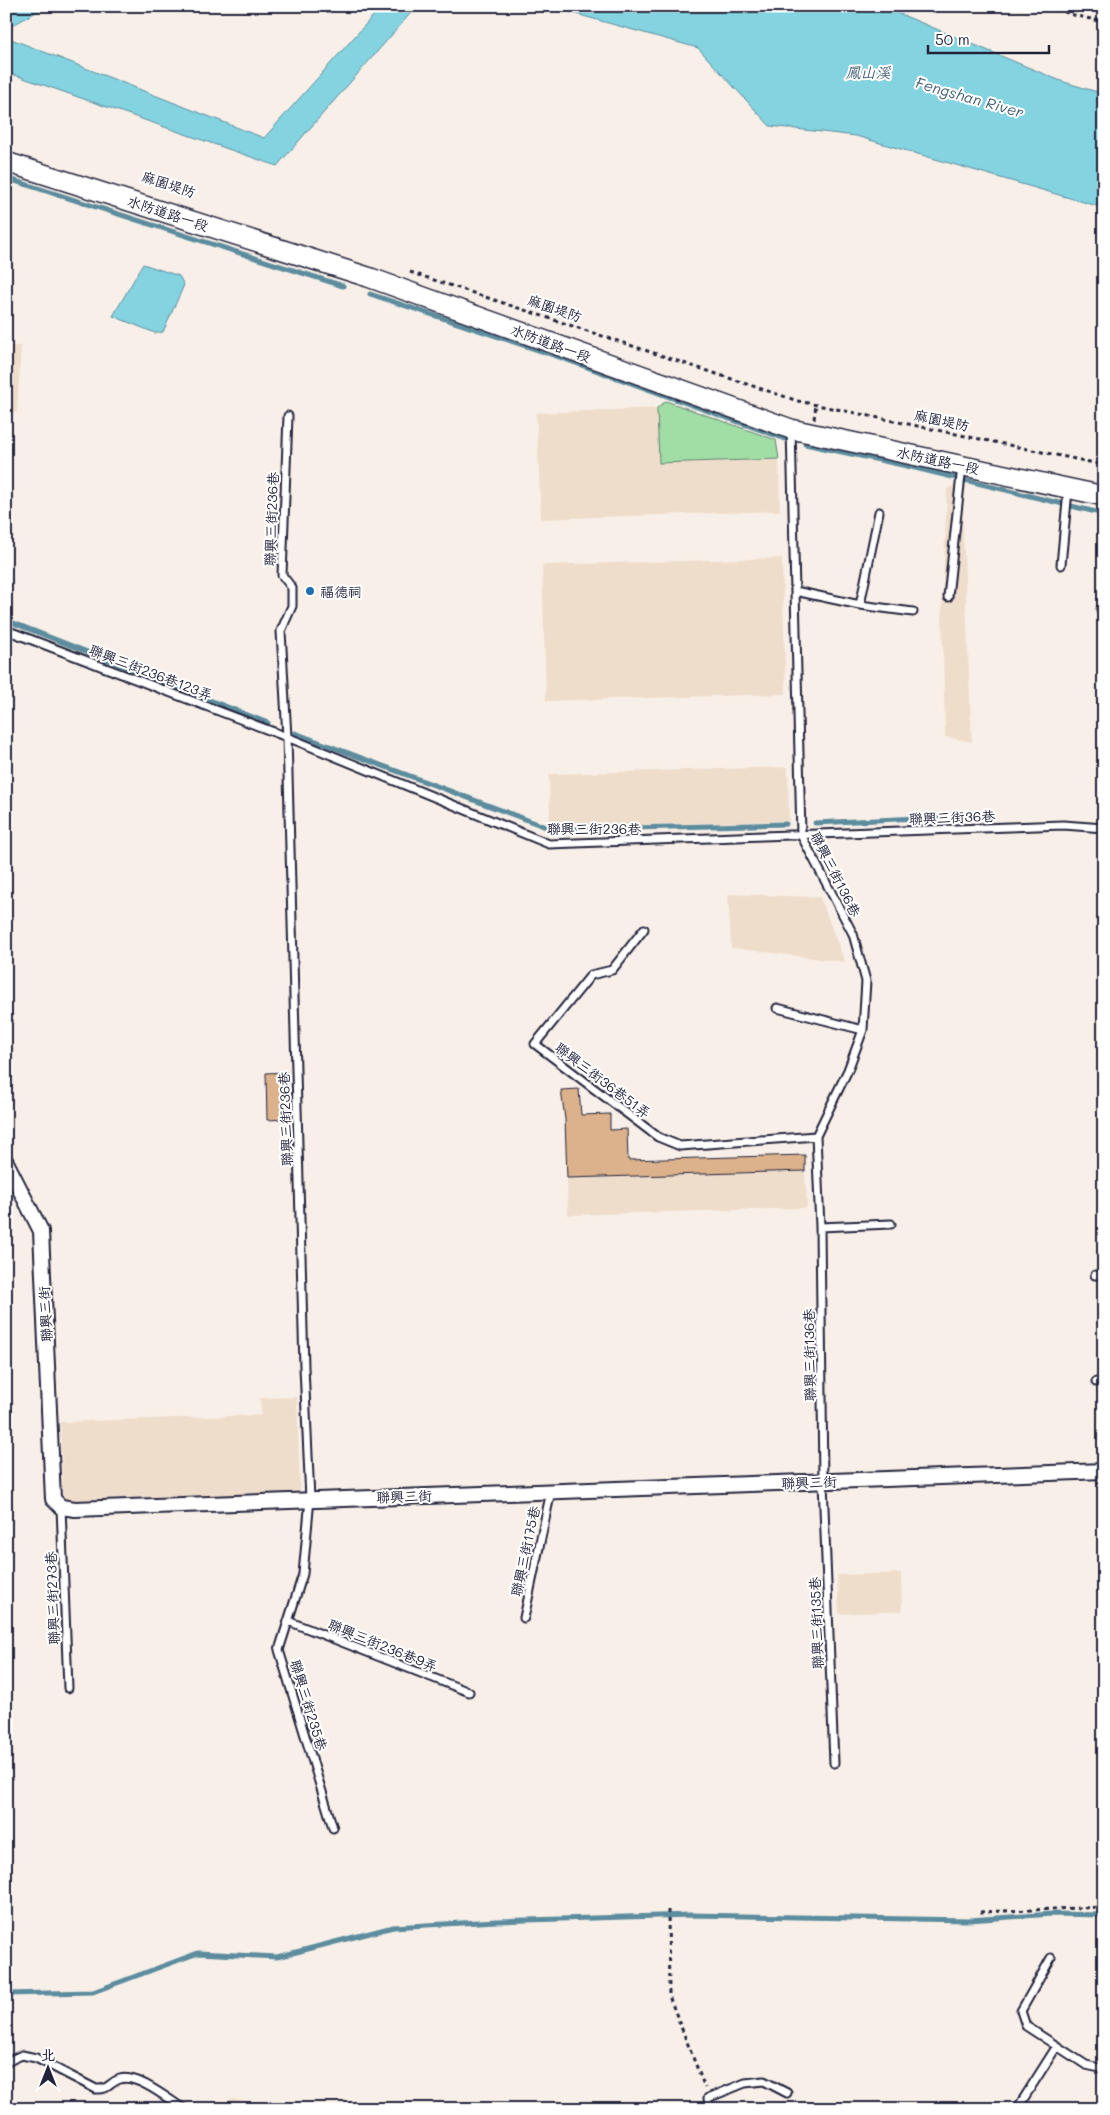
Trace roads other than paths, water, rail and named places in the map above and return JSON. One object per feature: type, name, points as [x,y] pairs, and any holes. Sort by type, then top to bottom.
[{"type":"street","name":"水防道路一段","points":[[6,162],[368,277],[791,429],[1068,493],[1104,496]]},
{"type":"street","name":"聯興三街","points":[[6,1162],[41,1231],[53,1499],[60,1507],[1104,1471]]},
{"type":"lane","name":"聯興三街236巷","points":[[288,416],[282,575],[292,588],[292,606],[281,631],[287,738],[304,1367],[310,1499]]},
{"type":"lane","name":"聯興三街136巷","points":[[791,429],[801,836],[853,934],[866,981],[863,1030],[848,1070],[816,1136],[820,1227],[823,1482]]},
{"type":"lane","points":[[948,597],[962,468]]},
{"type":"lane","points":[[1061,565],[1068,493]]},
{"type":"lane","points":[[860,606],[879,512]]},
{"type":"lane","points":[[795,591],[860,606],[913,612]]},
{"type":"lane","name":"聯興三街236巷123弄","points":[[6,630],[287,738]]},
{"type":"lane","name":"聯興三街236巷","points":[[287,738],[549,844],[801,836]]},
{"type":"lane","name":"聯興三街36巷","points":[[801,836],[1063,826],[1104,828]]},
{"type":"lane","name":"聯興三街36巷51弄","points":[[644,929],[612,970],[591,975],[535,1044],[658,1137],[680,1146],[816,1136]]},
{"type":"lane","points":[[777,1008],[863,1030]]},
{"type":"lane","points":[[820,1227],[891,1224]]},
{"type":"lane","points":[[1095,1275],[1104,1275]]},
{"type":"lane","name":"聯興三街135巷","points":[[823,1482],[834,1763]]},
{"type":"lane","name":"聯興三街175巷","points":[[524,1618],[551,1490]]},
{"type":"lane","name":"聯興三街235巷","points":[[310,1499],[303,1574],[279,1650],[334,1828]]},
{"type":"lane","name":"聯興三街273巷","points":[[60,1507],[68,1688]]},
{"type":"lane","name":"聯興三街236巷9弄","points":[[288,1621],[469,1692]]},
{"type":"lane","points":[[1051,1958],[1020,2011],[1026,2026],[1086,2065],[1104,2069]]},
{"type":"lane","points":[[1017,2109],[1058,2046]]},
{"type":"lane","points":[[6,2062],[22,2055],[36,2058],[96,2089],[110,2087],[119,2079],[133,2078],[184,2109]]},
{"type":"lane","points":[[709,2109],[708,2098],[745,2083],[764,2082],[788,2093]]},
{"type":"water","points":[[6,6],[47,6],[6,29]]},
{"type":"water","points":[[382,6],[417,6],[277,166],[6,72],[6,37],[264,138]]},
{"type":"water","name":"鳳山溪","points":[[547,6],[881,6],[1061,81],[1104,94],[1104,208],[856,136],[770,126],[698,48]]},
{"type":"water","points":[[143,264],[179,276],[184,285],[163,332],[155,333],[113,316]]},
{"type":"waterway","points":[[6,178],[343,286]]},
{"type":"waterway","points":[[370,294],[559,357],[791,441]]},
{"type":"waterway","points":[[805,444],[907,466],[1104,514]]},
{"type":"waterway","points":[[6,620],[268,723]]},
{"type":"waterway","points":[[295,733],[554,830],[786,824]]},
{"type":"waterway","points":[[815,823],[938,817]]},
{"type":"waterway","points":[[6,1994],[93,1992],[198,1953],[277,1957],[393,1927],[496,1921],[692,1915],[970,1920],[1052,1914],[1104,1915]]},
{"type":"place","name":"福德祠","points":[[310,591]]},
{"type":"water label","name":"Fengshan River","points":[[970,97]]}]
